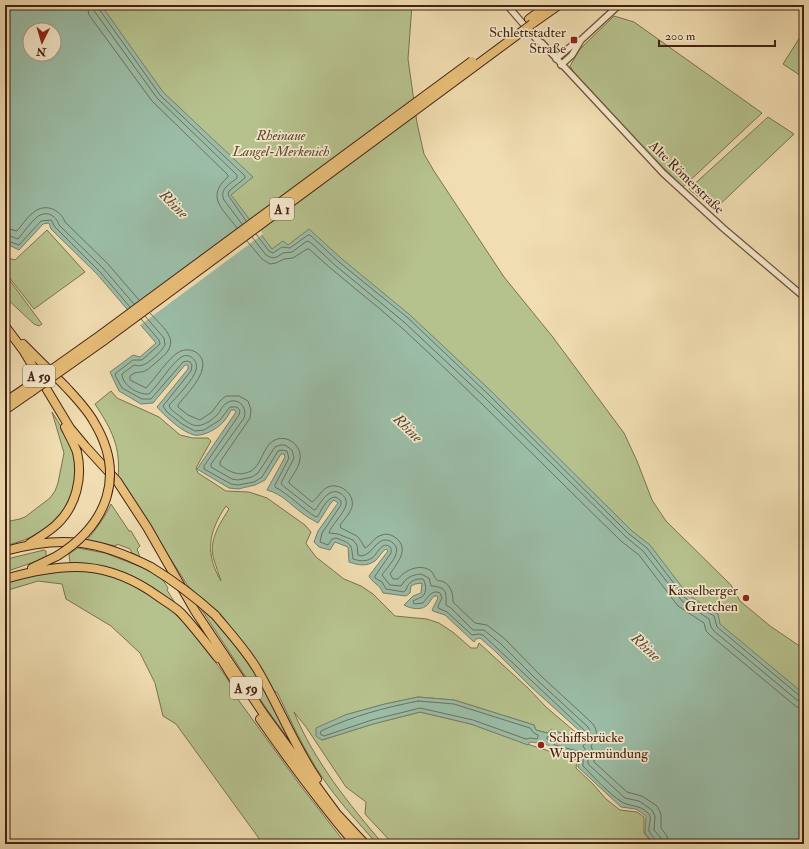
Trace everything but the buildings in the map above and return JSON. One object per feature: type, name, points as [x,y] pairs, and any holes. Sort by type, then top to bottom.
[{"type":"highway","name":"A 1","points":[[5,410],[29,390],[108,337],[530,21],[548,5]]},
{"type":"highway","name":"A 1","points":[[530,21],[559,5]]},
{"type":"highway","points":[[5,578],[42,564],[57,556],[79,540],[96,521],[104,505],[108,492],[110,473],[107,450],[94,420],[65,386],[6,328]]},
{"type":"highway","name":"A 59","points":[[6,328],[21,350],[42,390],[75,440],[117,486],[151,539],[166,571],[224,665],[282,751],[330,814],[360,843]]},
{"type":"highway","name":"A 59","points":[[6,328],[23,350],[70,428],[117,481],[195,610],[263,713],[360,843]]},
{"type":"highway","name":"A 1","points":[[5,402],[29,390]]},
{"type":"highway","points":[[28,545],[49,531],[63,518],[73,502],[78,486],[79,469],[76,450],[62,421]]},
{"type":"highway","points":[[5,551],[28,545],[64,542],[93,544],[120,552],[151,567],[199,600],[216,615],[257,668],[314,775],[360,843]]},
{"type":"highway","name":"A 59","points":[[5,578],[51,568],[64,567],[98,569],[120,575],[147,588],[180,612],[224,665]]},
{"type":"street","name":"Alte Römerstraße","points":[[507,5],[537,40],[542,43],[663,173],[723,228],[804,297]]},
{"type":"street","points":[[561,65],[572,55],[581,40],[619,5]]},
{"type":"street","points":[[556,58],[576,42],[581,40]]},
{"type":"green space","name":"Rheinaue Langel-Merkenich","points":[[5,5],[412,5],[408,59],[417,123],[424,154],[434,171],[504,277],[552,336],[624,433],[652,500],[666,521],[731,585],[740,601],[770,626],[804,649],[804,818],[33,69],[30,62],[62,62],[62,22],[22,22],[22,44]]},
{"type":"green space","points":[[614,16],[634,22],[762,113],[683,187],[635,140],[574,73],[570,66],[580,49]]},
{"type":"green space","points":[[804,31],[804,78],[783,64]]},
{"type":"green space","points":[[768,117],[794,134],[714,210],[689,189]]},
{"type":"green space","points":[[47,230],[85,272],[34,309],[5,272],[5,255],[8,258],[15,260]]},
{"type":"green space","points":[[5,274],[42,324],[39,326],[34,324],[5,297]]},
{"type":"green space","points":[[111,391],[117,398],[159,417],[180,435],[193,438],[208,438],[211,441],[196,468],[198,473],[226,491],[249,492],[267,498],[305,525],[311,532],[306,543],[316,557],[344,579],[361,586],[373,594],[395,616],[427,619],[439,623],[454,633],[471,648],[477,648],[479,643],[528,688],[546,707],[580,736],[578,738],[551,730],[547,733],[536,730],[534,725],[454,700],[418,697],[345,715],[322,740],[373,724],[420,712],[471,724],[577,760],[576,768],[606,799],[620,810],[637,812],[644,817],[644,833],[653,844],[393,844],[365,814],[366,802],[346,787],[306,727],[294,712],[302,730],[322,765],[345,798],[383,844],[377,844],[328,786],[315,767],[277,692],[273,691],[232,629],[218,613],[188,586],[118,478],[119,467],[117,448],[111,431],[95,404]],"holes":[[[226,506],[229,509],[216,533],[212,546],[214,560],[221,581],[212,562],[211,543],[215,525]]]},
{"type":"green space","points":[[52,412],[60,424],[71,447],[75,465],[75,483],[70,501],[61,516],[48,528],[28,538],[5,546],[5,522],[25,517],[50,498],[58,483],[64,453]]},
{"type":"green space","points":[[111,504],[140,546],[137,549],[140,557],[132,553],[130,549],[117,544],[116,546],[87,540]]},
{"type":"green space","points":[[78,548],[105,553],[146,569],[161,577],[178,608],[162,595],[85,565],[70,563],[69,554]]},
{"type":"green space","points":[[44,550],[46,551],[46,558],[5,572],[5,557],[7,559]]},
{"type":"green space","points":[[59,569],[99,572],[123,579],[144,589],[181,619],[212,657],[239,696],[237,698],[300,785],[346,844],[263,844],[176,724],[163,716],[155,683],[140,653],[111,626],[66,599],[62,584],[38,581],[5,591],[5,582]]},
{"type":"green space","points":[[198,604],[218,623],[250,662],[301,757],[264,705]]},
{"type":"water","name":"Rhine","points":[[5,5],[101,5],[163,92],[253,177],[231,195],[272,249],[283,241],[288,245],[309,229],[342,259],[410,315],[491,391],[632,531],[650,545],[688,595],[718,614],[720,624],[804,694],[804,844],[654,844],[645,833],[646,816],[636,809],[621,807],[578,767],[579,755],[553,749],[546,744],[530,742],[528,745],[471,724],[420,712],[373,724],[322,740],[316,736],[316,728],[345,715],[418,697],[454,700],[534,725],[536,730],[547,733],[551,730],[578,738],[582,733],[480,638],[476,639],[474,642],[445,615],[433,611],[432,610],[438,598],[437,596],[434,596],[424,608],[418,609],[404,605],[413,596],[421,593],[422,583],[411,586],[410,593],[406,596],[383,593],[380,587],[372,581],[369,576],[388,551],[386,549],[375,561],[362,565],[349,562],[348,547],[335,542],[330,550],[319,547],[314,542],[318,531],[338,503],[334,500],[330,504],[318,523],[282,497],[267,490],[285,457],[284,454],[281,454],[265,480],[255,485],[238,489],[229,488],[197,469],[236,412],[235,410],[231,410],[222,424],[202,435],[194,435],[184,431],[164,415],[157,407],[188,369],[188,365],[185,365],[153,403],[141,404],[119,391],[110,372],[133,355],[140,357],[156,343],[97,274],[51,229],[49,223],[43,224],[19,250],[5,243]]},
{"type":"pier","points":[[251,218],[263,234],[139,326],[126,311]]},
{"type":"place","name":"Schlettstadter Straße","points":[[574,40]]},
{"type":"place","name":"Kasselberger Gretchen","points":[[746,598]]},
{"type":"place","name":"Schiffsbrücke Wuppermündung","points":[[541,745]]}]
